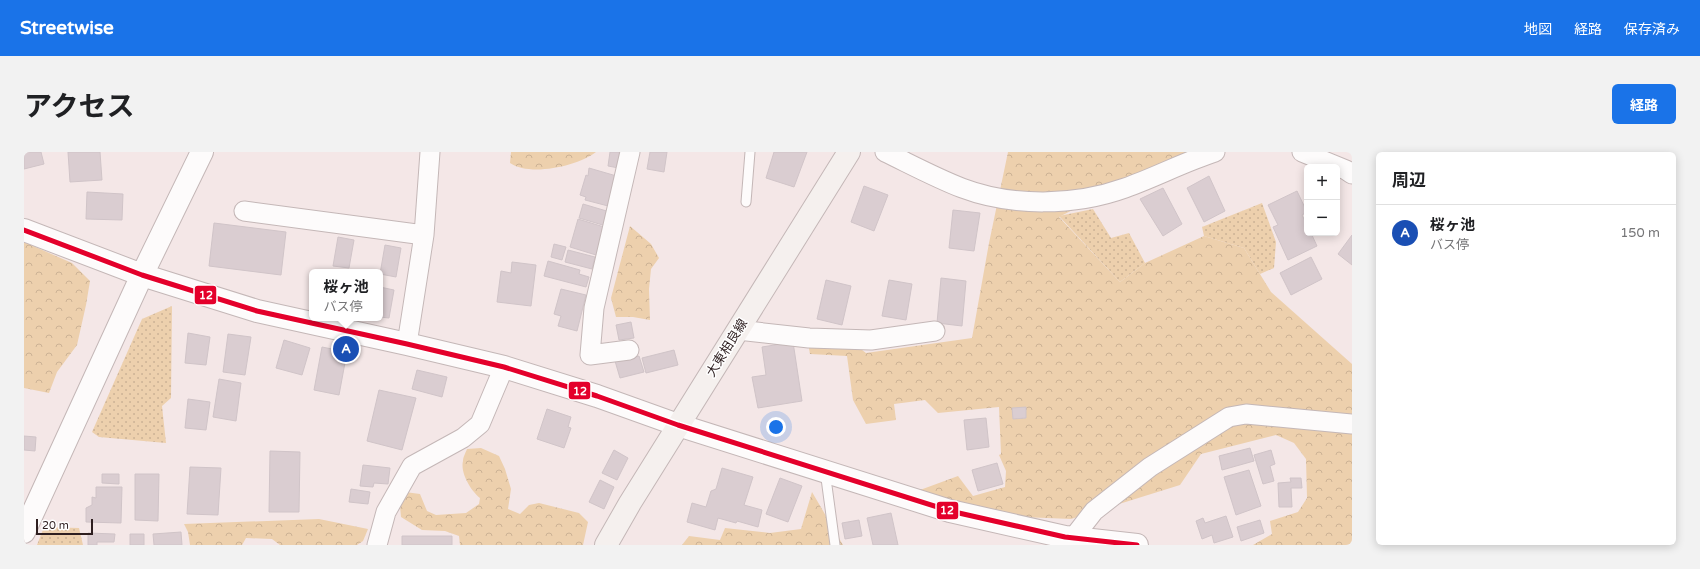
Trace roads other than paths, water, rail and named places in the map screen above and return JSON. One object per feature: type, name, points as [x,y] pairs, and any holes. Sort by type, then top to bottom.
[{"type":"main road","name":"大東相良線","points":[[606,545],[678,425],[849,152]]},
{"type":"street","points":[[24,532],[142,275],[202,152]]},
{"type":"street","points":[[407,344],[424,235],[430,152]]},
{"type":"street","points":[[629,350],[590,355],[594,308],[630,152]]},
{"type":"street","points":[[885,152],[962,188],[997,198],[1041,201],[1087,198],[1124,188],[1199,157],[1215,152]]},
{"type":"street","points":[[1302,152],[1346,170],[1352,174]]},
{"type":"street","points":[[244,211],[424,235]]},
{"type":"street","points":[[24,230],[142,275],[257,311],[504,367],[597,396],[678,425],[825,470],[950,511],[1068,540],[1137,545]]},
{"type":"street","points":[[738,330],[809,338],[871,340],[935,331]]},
{"type":"street","points":[[377,545],[386,512],[412,466],[463,438],[480,424],[504,367]]},
{"type":"street","points":[[1068,540],[1094,511],[1137,477],[1156,463],[1229,417],[1246,414],[1352,424]]},
{"type":"lane","points":[[746,202],[750,152]]},
{"type":"lane","points":[[825,470],[835,545]]},
{"type":"place","name":"桜ヶ池","points":[[346,349]]}]
